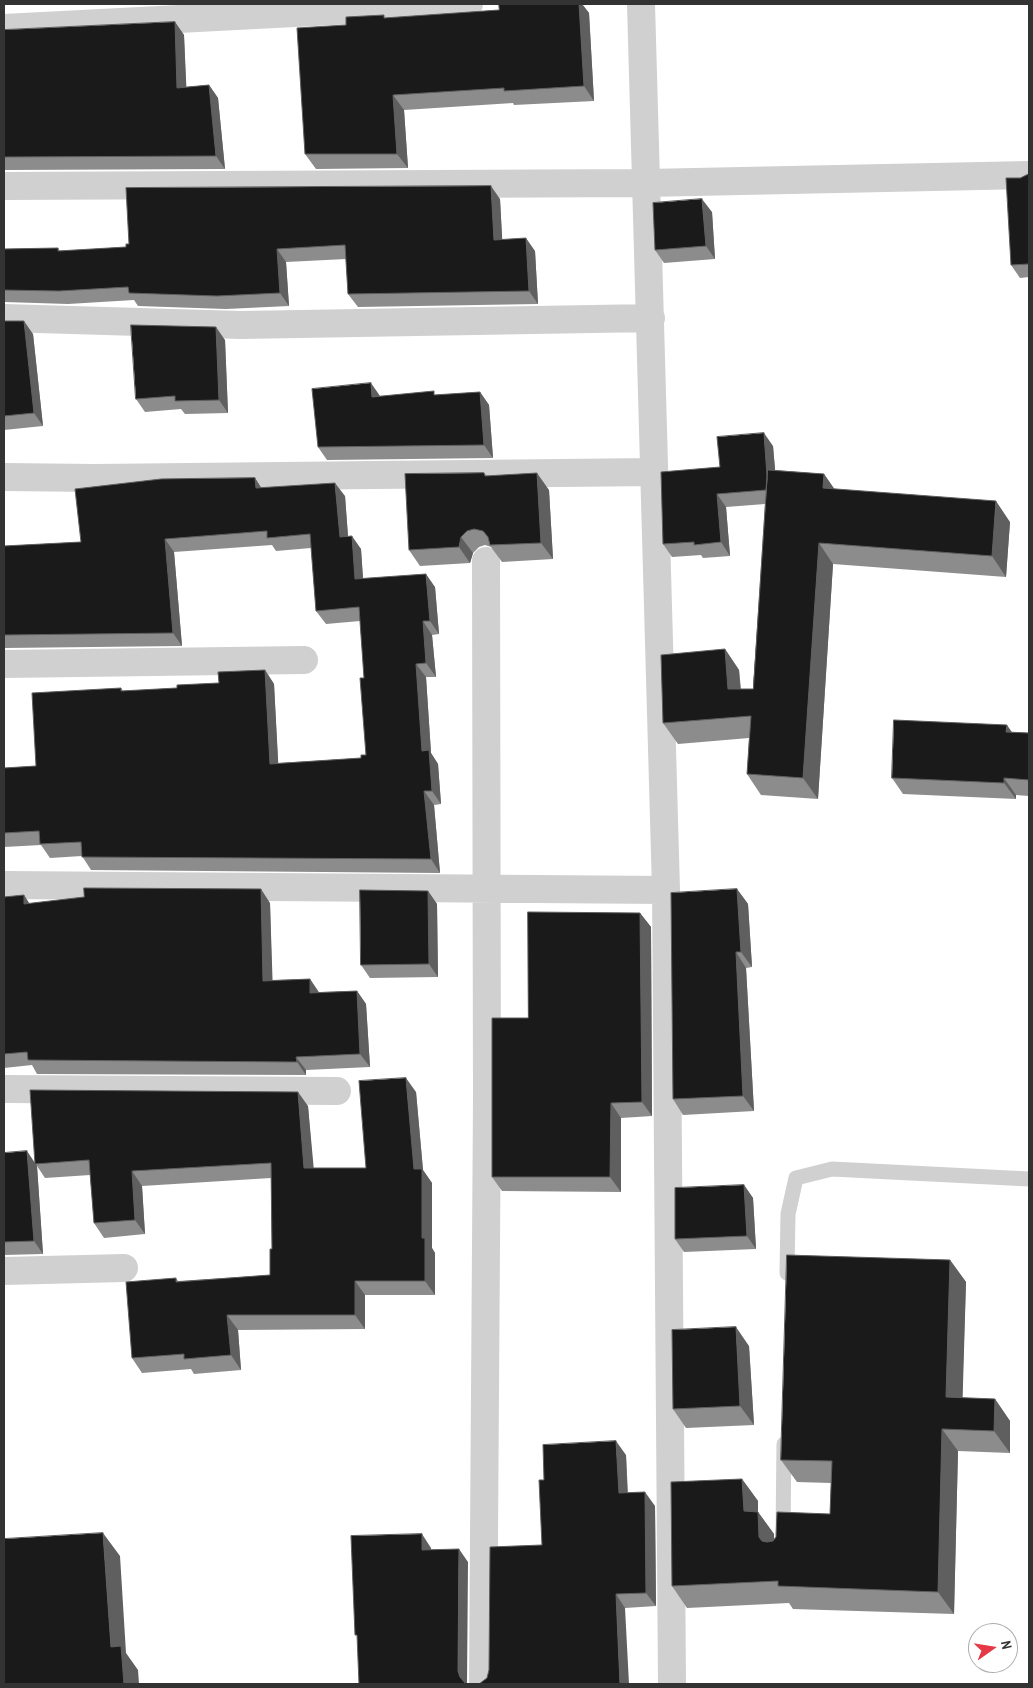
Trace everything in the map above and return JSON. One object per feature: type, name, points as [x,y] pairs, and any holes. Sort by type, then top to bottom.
[{"type":"street","points":[[4,28],[319,8],[469,4]]},
{"type":"street","points":[[641,4],[666,890],[672,1684]]},
{"type":"street","points":[[4,186],[646,183],[1029,175]]},
{"type":"street","points":[[4,318],[241,326],[651,318]]},
{"type":"street","points":[[4,478],[654,472]]},
{"type":"street","points":[[483,1684],[488,888],[486,561]]},
{"type":"street","points":[[4,664],[304,660]]},
{"type":"street","points":[[4,885],[666,890]]},
{"type":"street","points":[[4,1088],[337,1091]]},
{"type":"street","points":[[4,1271],[124,1268]]},
{"type":"lane","points":[[787,1292],[788,1214],[796,1178],[832,1169],[1029,1179]]},
{"type":"lane","points":[[783,1545],[785,1428]]},
{"type":"building","points":[[499,4],[579,4],[584,86],[504,91],[504,88],[393,95],[397,154],[305,154],[297,28],[346,25],[346,17],[384,15],[384,18],[499,10]]},
{"type":"building","points":[[175,22],[177,88],[209,85],[216,156],[4,157],[4,30]]},
{"type":"building","points":[[1029,174],[1029,264],[1011,265],[1006,178],[1020,178]]},
{"type":"building","points":[[491,186],[494,240],[526,238],[529,291],[348,294],[345,245],[277,249],[280,293],[217,296],[129,293],[128,287],[59,291],[4,290],[4,249],[58,248],[58,251],[126,247],[126,244],[129,244],[126,188]]},
{"type":"building","points":[[702,199],[706,246],[655,250],[653,203]]},
{"type":"building","points":[[4,321],[24,321],[34,413],[4,416]]},
{"type":"building","points":[[131,325],[216,327],[219,400],[175,401],[175,396],[136,399]]},
{"type":"building","points":[[371,383],[372,397],[434,391],[434,395],[480,392],[484,445],[318,447],[312,389]]},
{"type":"building","points":[[764,433],[766,490],[717,494],[721,542],[694,545],[694,542],[663,544],[661,472],[720,467],[717,437]]},
{"type":"building","points":[[768,470],[824,474],[823,488],[996,501],[992,556],[819,543],[803,778],[747,774],[751,716],[663,723],[661,655],[725,649],[728,689],[753,689]]},
{"type":"building","points":[[484,473],[485,476],[537,473],[541,543],[490,545],[488,537],[483,531],[474,529],[467,531],[461,537],[459,547],[409,550],[405,474]]},
{"type":"building","points":[[255,478],[256,488],[335,483],[340,537],[352,536],[355,579],[426,574],[430,621],[423,621],[426,663],[416,664],[422,751],[429,750],[432,791],[424,791],[431,859],[82,857],[81,842],[40,844],[39,831],[4,833],[4,768],[36,766],[32,693],[121,688],[121,691],[177,688],[177,685],[219,683],[218,672],[265,670],[270,764],[361,758],[361,755],[366,755],[360,678],[364,678],[359,607],[316,611],[310,534],[267,538],[267,531],[165,539],[173,633],[4,635],[4,546],[81,542],[75,489],[161,479]]},
{"type":"building","points":[[894,720],[1007,725],[1006,732],[1029,733],[1029,780],[1004,778],[1004,783],[892,778]]},
{"type":"building","points":[[84,888],[261,889],[263,981],[310,979],[310,993],[357,991],[360,1054],[296,1057],[297,1062],[28,1060],[27,1052],[4,1054],[4,897],[24,895],[24,904],[84,897]]},
{"type":"building","points":[[737,889],[741,952],[736,952],[743,1096],[673,1099],[671,893]]},
{"type":"building","points":[[360,890],[428,891],[429,964],[361,965]]},
{"type":"building","points":[[528,912],[640,913],[642,1102],[611,1103],[610,1177],[492,1177],[492,1018],[528,1018]]},
{"type":"building","points":[[406,1078],[414,1169],[422,1169],[422,1238],[425,1238],[425,1281],[355,1281],[355,1315],[227,1315],[231,1355],[184,1359],[184,1354],[132,1358],[126,1282],[176,1278],[176,1282],[270,1275],[270,1249],[272,1249],[271,1163],[132,1171],[135,1220],[94,1223],[89,1160],[35,1164],[30,1090],[298,1092],[304,1168],[366,1168],[359,1081]]},
{"type":"building","points":[[27,1151],[34,1241],[4,1242],[4,1153]]},
{"type":"building","points":[[744,1185],[747,1236],[675,1239],[675,1188]]},
{"type":"building","points":[[787,1255],[950,1260],[946,1397],[995,1399],[994,1431],[942,1429],[938,1592],[778,1586],[778,1581],[672,1586],[671,1482],[742,1479],[744,1511],[758,1512],[759,1537],[762,1541],[773,1541],[776,1537],[777,1512],[830,1514],[832,1461],[781,1460]]},
{"type":"building","points":[[736,1327],[740,1406],[673,1409],[672,1330]]},
{"type":"building","points":[[616,1441],[619,1493],[645,1492],[646,1593],[616,1594],[620,1684],[479,1684],[487,1678],[489,1670],[490,1547],[542,1545],[539,1480],[544,1480],[543,1445]]},
{"type":"building","points":[[103,1533],[111,1647],[121,1646],[124,1684],[4,1684],[4,1539]]},
{"type":"building","points":[[422,1534],[422,1550],[459,1549],[458,1671],[460,1677],[468,1684],[359,1684],[351,1536]]}]
